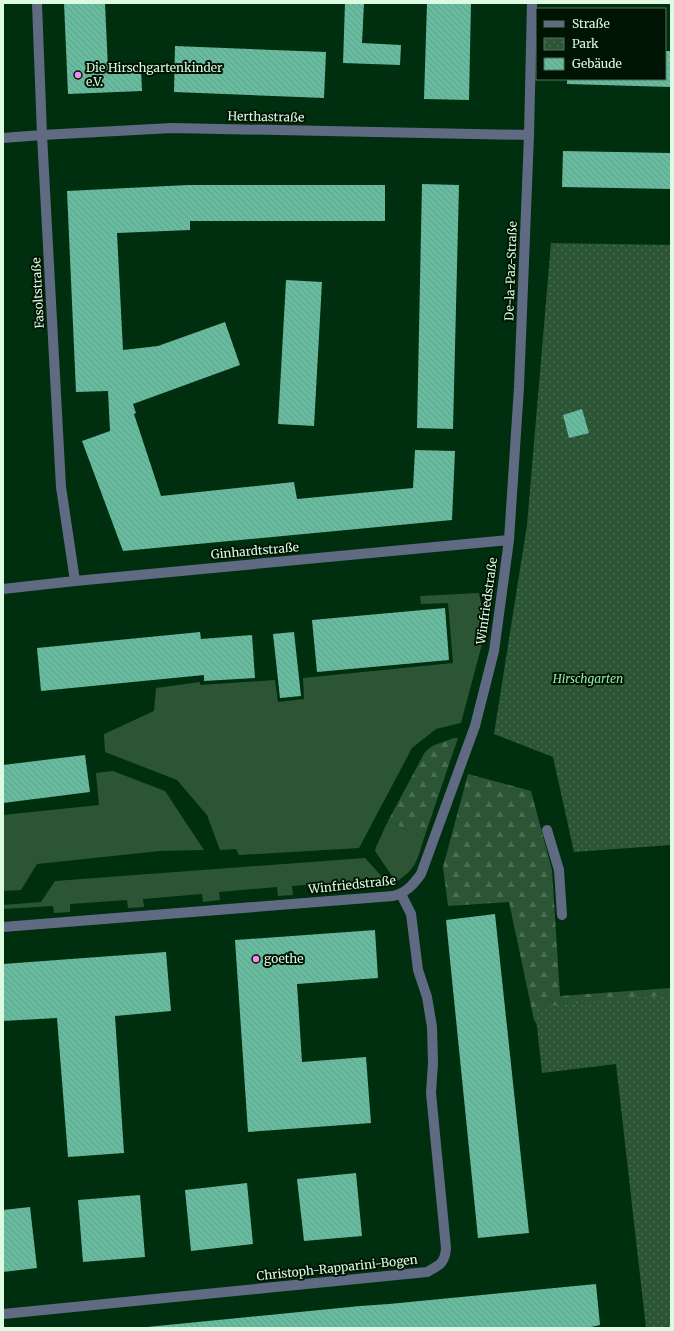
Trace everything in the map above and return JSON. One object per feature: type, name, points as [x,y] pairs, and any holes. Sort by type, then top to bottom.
[{"type":"street","name":"Fasoltstraße","points":[[37,3],[42,134],[61,487],[74,581]]},
{"type":"street","name":"De-la-Paz-Straße","points":[[509,540],[519,387],[529,135],[532,3]]},
{"type":"street","name":"Herthastraße","points":[[3,138],[42,134],[172,128],[529,135]]},
{"type":"street","name":"Ginhardtstraße","points":[[3,589],[509,540]]},
{"type":"street","name":"Winfriedstraße","points":[[3,927],[377,897],[401,894],[413,885],[421,874],[475,726],[494,651],[509,540]]},
{"type":"street","points":[[547,830],[558,870],[562,915]]},
{"type":"street","name":"Christoph-Rapparini-Bogen","points":[[3,1314],[427,1272],[439,1266],[445,1257],[446,1248],[431,1093],[433,1063],[432,1027],[427,998],[418,970],[411,914],[401,894]]},
{"type":"green space","name":"Hirschgarten","points":[[551,243],[671,245],[671,845],[574,852],[553,757],[494,734],[527,525]]},
{"type":"green space","points":[[479,593],[486,629],[461,723],[436,729],[412,748],[359,848],[239,855],[236,849],[220,850],[207,815],[177,780],[105,752],[104,734],[154,711],[156,688],[200,682],[200,685],[275,680],[278,702],[304,699],[303,678],[453,663],[448,603],[421,604],[420,596]]},
{"type":"green space","points":[[458,738],[424,838],[388,821],[425,752],[432,746]]},
{"type":"green space","points":[[113,771],[165,791],[204,850],[160,851],[37,864],[21,890],[3,891],[3,815],[99,805],[96,773]]},
{"type":"green space","points":[[468,774],[531,791],[552,870],[560,996],[671,988],[671,1023],[547,1040],[534,1020],[509,902],[448,906],[443,867]]},
{"type":"green space","points":[[388,821],[424,838],[415,864],[408,873],[396,882],[375,851]]},
{"type":"green space","points":[[365,858],[385,880],[385,886],[352,889],[351,881],[292,886],[293,895],[278,896],[277,887],[219,892],[220,900],[203,902],[202,894],[143,899],[144,907],[128,908],[127,900],[70,904],[70,912],[54,913],[53,906],[3,909],[3,905],[41,902],[55,881]]},
{"type":"green space","points":[[671,995],[671,1328],[646,1328],[616,1064],[542,1073],[535,1007]]},
{"type":"building","points":[[64,3],[105,3],[108,69],[141,68],[142,91],[68,94]]},
{"type":"building","points":[[345,3],[364,3],[362,43],[401,45],[400,65],[343,63]]},
{"type":"building","points":[[427,3],[471,3],[469,100],[424,99]]},
{"type":"building","points":[[175,46],[326,52],[324,98],[174,92]]},
{"type":"building","points":[[666,51],[671,51],[671,87],[567,84],[567,80],[666,80]]},
{"type":"building","points":[[563,151],[671,153],[671,189],[562,187]]},
{"type":"building","points":[[422,184],[459,185],[453,429],[417,428]]},
{"type":"building","points":[[188,185],[385,185],[385,221],[190,221],[190,230],[117,233],[123,350],[158,346],[225,322],[240,365],[133,404],[136,413],[134,414],[161,496],[294,482],[297,499],[413,488],[415,450],[455,451],[452,520],[123,551],[82,441],[110,431],[108,391],[76,392],[67,191]]},
{"type":"building","points":[[286,280],[322,282],[314,426],[278,424]]},
{"type":"building","points":[[582,409],[589,433],[569,438],[563,415]]},
{"type":"building","points":[[445,608],[449,660],[317,672],[312,620]]},
{"type":"building","points":[[200,632],[201,639],[252,635],[255,678],[204,681],[204,675],[41,691],[37,648]]},
{"type":"building","points":[[294,632],[301,696],[280,698],[273,634]]},
{"type":"building","points":[[85,755],[90,792],[3,803],[3,765]]},
{"type":"building","points":[[495,914],[529,1233],[478,1238],[446,920]]},
{"type":"building","points":[[375,930],[378,978],[297,984],[302,1062],[366,1057],[371,1123],[248,1132],[235,940]]},
{"type":"building","points":[[166,952],[171,1011],[115,1016],[124,1153],[68,1157],[57,1018],[3,1021],[3,964]]},
{"type":"building","points":[[356,1173],[362,1236],[304,1241],[297,1179]]},
{"type":"building","points":[[247,1183],[253,1244],[191,1251],[185,1190]]},
{"type":"building","points":[[140,1195],[145,1257],[83,1262],[78,1200]]},
{"type":"building","points":[[30,1207],[37,1268],[3,1272],[3,1210]]},
{"type":"building","points":[[596,1284],[600,1325],[586,1328],[147,1328],[360,1306]]},
{"type":"place","name":"Die Hirschgartenkinder e.V.","points":[[78,75]]},
{"type":"place","name":"goethe","points":[[256,959]]}]
